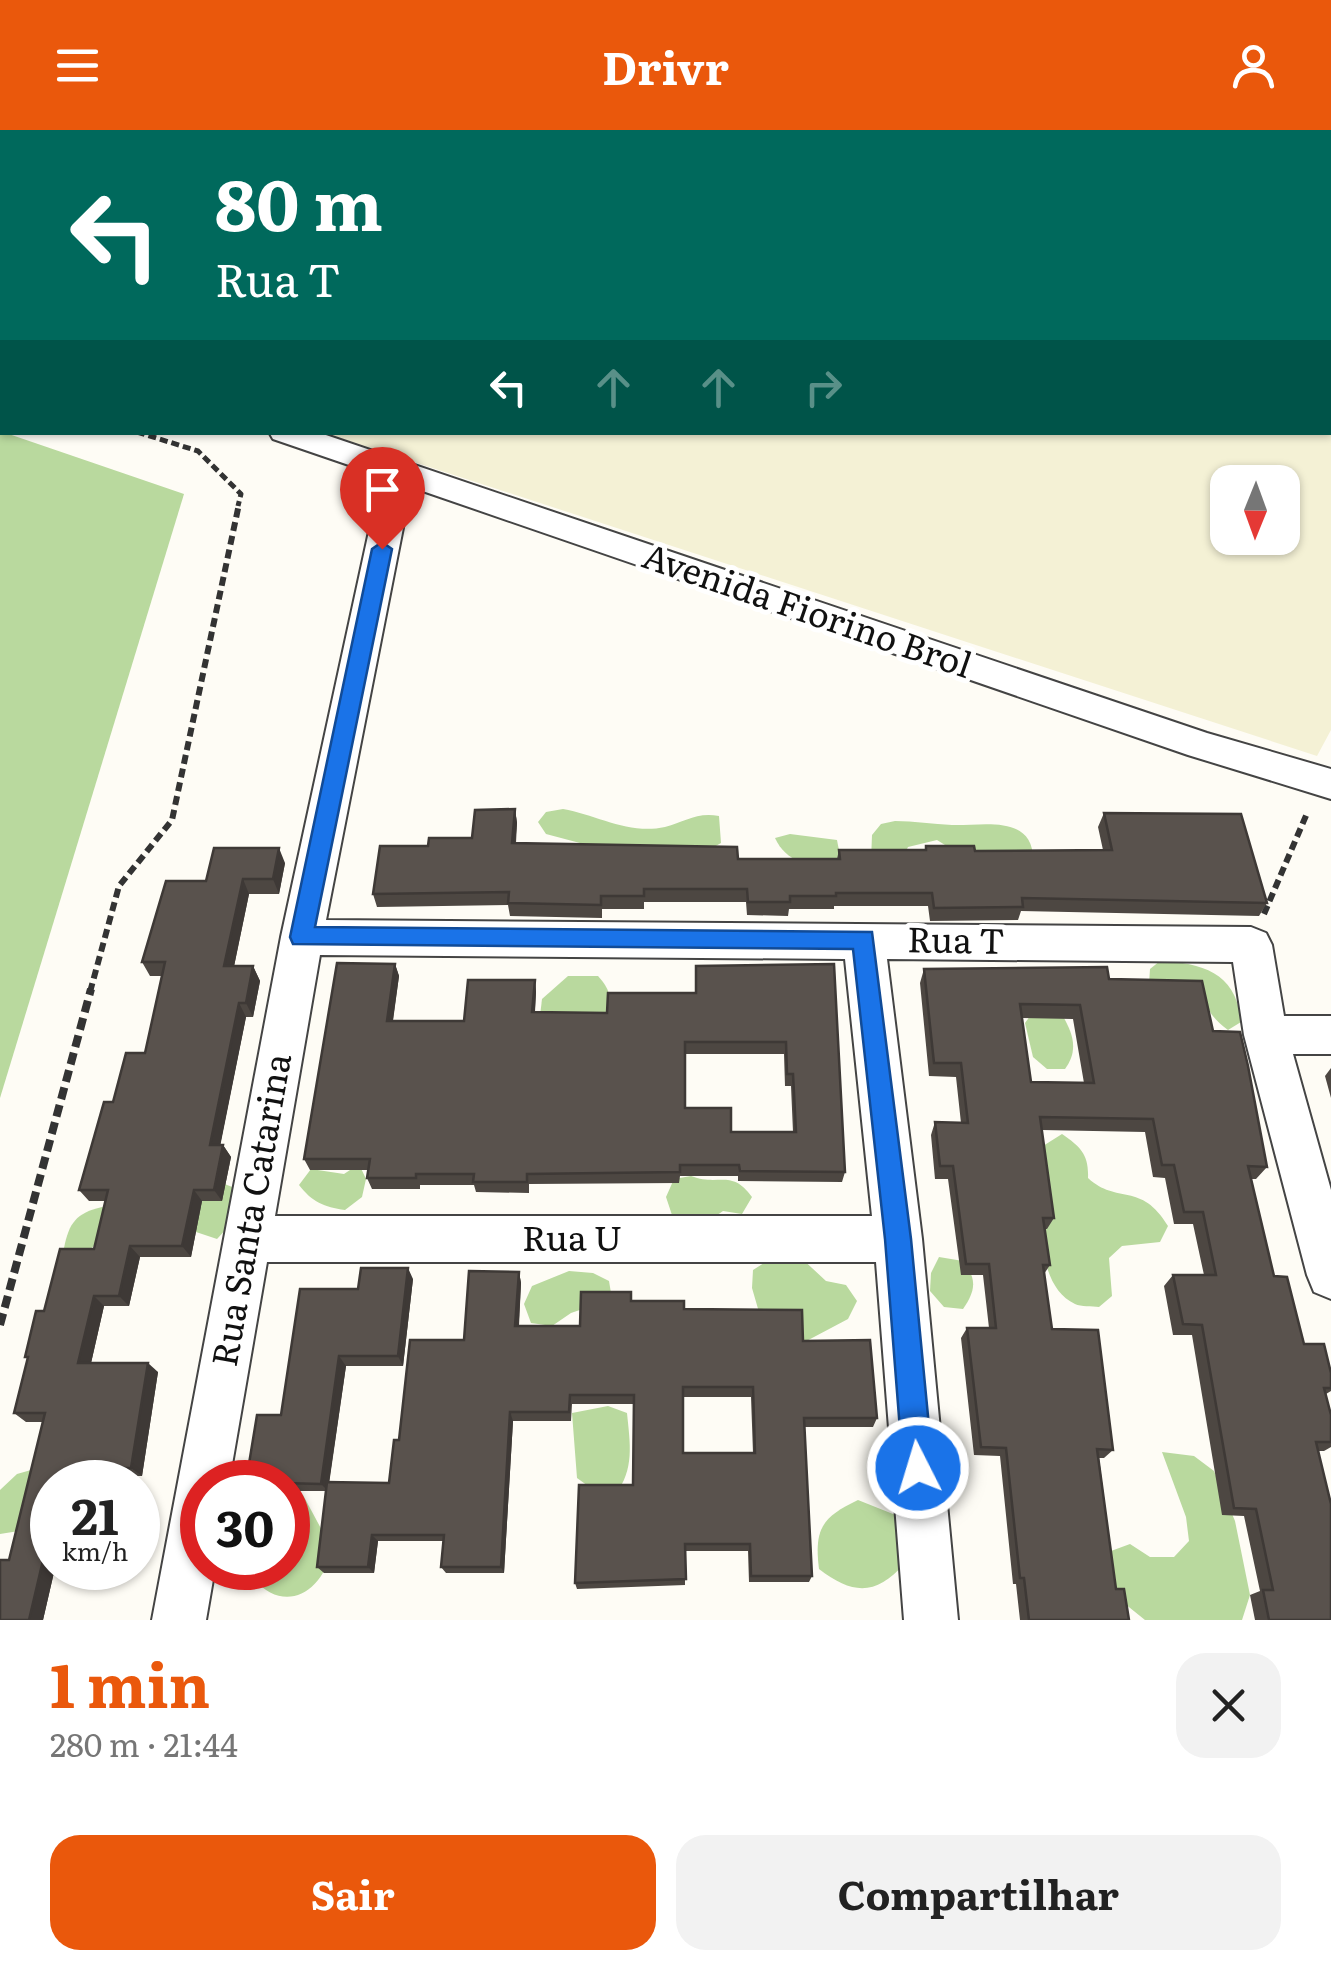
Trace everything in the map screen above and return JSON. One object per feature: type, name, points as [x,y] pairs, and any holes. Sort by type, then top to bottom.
[{"type":"street","name":"Avenida Fiorino Brol","points":[[293,435],[1183,739],[1326,783]]},
{"type":"street","name":"Rua Santa Catarina","points":[[207,1460],[302,937],[398,471]]},
{"type":"street","name":"Rua T","points":[[302,937],[1251,945]]},
{"type":"street","points":[[864,940],[898,1239],[931,1620]]},
{"type":"street","points":[[1251,945],[1266,1035],[1331,1275]]},
{"type":"street","points":[[1266,1035],[1331,1035]]},
{"type":"street","name":"Rua U","points":[[246,1239],[898,1239]]},
{"type":"street","name":"Rua Santa Catarina","points":[[178,1620],[184,1590]]},
{"type":"path","points":[[0,1324],[119,886],[172,820],[241,494],[198,451],[147,435]]},
{"type":"path","points":[[1251,945],[1326,783]]},
{"type":"shaded area","points":[[331,435],[1331,435],[1331,730],[1317,756]]},
{"type":"green space","points":[[0,435],[12,435],[184,494],[0,1098]]},
{"type":"green space","points":[[563,809],[652,829],[704,815],[719,816],[721,843],[707,851],[595,847],[546,834],[538,822],[546,812]]},
{"type":"green space","points":[[895,821],[1006,826],[1026,837],[1032,848],[1033,864],[953,850],[937,840],[908,847],[902,859],[871,861],[872,835],[881,824]]},
{"type":"green space","points":[[790,834],[837,840],[842,866],[812,865],[795,859],[775,838]]},
{"type":"green space","points":[[1160,961],[1190,964],[1215,974],[1233,992],[1241,1022],[1228,1030],[1217,1021],[1207,1006],[1203,987],[1184,996],[1149,984],[1150,969]]},
{"type":"green space","points":[[568,976],[598,976],[609,994],[607,1015],[540,1016],[542,999]]},
{"type":"green space","points":[[1059,1010],[1071,1032],[1072,1054],[1065,1069],[1047,1069],[1033,1057],[1025,1023],[1033,1012]]},
{"type":"green space","points":[[1062,1134],[1082,1152],[1088,1178],[1109,1191],[1148,1203],[1168,1226],[1160,1242],[1122,1246],[1109,1258],[1112,1296],[1099,1307],[1077,1305],[1060,1293],[1044,1255],[1040,1208],[1043,1146]]},
{"type":"green space","points":[[359,1164],[366,1179],[362,1197],[345,1210],[319,1203],[299,1185],[311,1169],[344,1174]]},
{"type":"green space","points":[[691,1176],[738,1183],[752,1197],[742,1214],[723,1211],[699,1221],[679,1218],[672,1215],[666,1197],[674,1179]]},
{"type":"green space","points":[[222,1183],[240,1190],[230,1225],[217,1239],[184,1228],[192,1207]]},
{"type":"green space","points":[[102,1207],[116,1214],[112,1233],[79,1257],[64,1248],[75,1220]]},
{"type":"green space","points":[[798,1255],[826,1281],[846,1285],[857,1301],[848,1319],[797,1346],[763,1326],[752,1288],[753,1270],[767,1261]]},
{"type":"green space","points":[[939,1257],[963,1261],[971,1273],[972,1290],[963,1309],[944,1307],[930,1291],[931,1273]]},
{"type":"green space","points":[[569,1271],[593,1273],[609,1281],[612,1299],[571,1313],[552,1326],[531,1323],[524,1304],[532,1286]]},
{"type":"green space","points":[[608,1406],[627,1413],[629,1435],[626,1476],[615,1495],[595,1491],[577,1478],[572,1413]]},
{"type":"green space","points":[[1162,1452],[1194,1456],[1214,1471],[1235,1521],[1250,1595],[1242,1620],[1145,1620],[1114,1595],[1111,1551],[1130,1544],[1150,1557],[1174,1557],[1189,1541],[1186,1517]]},
{"type":"green space","points":[[30,1470],[25,1530],[0,1534],[0,1490],[17,1474]]},
{"type":"green space","points":[[858,1500],[898,1516],[905,1563],[884,1582],[864,1588],[831,1578],[819,1569],[818,1555],[823,1526],[836,1512]]},
{"type":"green space","points":[[310,1508],[332,1549],[318,1580],[310,1588]]},
{"type":"green space","points":[[267,1590],[308,1590],[283,1597]]},
{"type":"building","points":[[515,809],[512,843],[737,847],[738,859],[840,859],[839,850],[926,850],[926,846],[974,846],[975,851],[1112,850],[1104,813],[1241,814],[1267,903],[1022,898],[1023,907],[934,908],[932,893],[836,893],[790,896],[790,902],[748,902],[747,889],[644,889],[644,896],[601,896],[601,905],[508,903],[509,892],[373,894],[380,846],[428,846],[429,838],[472,838],[475,810]]},
{"type":"building","points":[[214,848],[279,848],[273,879],[243,879],[224,966],[253,966],[246,1003],[239,1003],[210,1145],[223,1145],[214,1190],[194,1190],[182,1246],[130,1246],[119,1296],[94,1296],[78,1363],[148,1363],[132,1460],[33,1460],[45,1413],[14,1413],[36,1311],[44,1311],[60,1249],[94,1249],[108,1190],[79,1190],[104,1102],[113,1102],[126,1053],[145,1053],[165,962],[142,962],[166,881],[206,881]]},
{"type":"building","points":[[337,963],[395,964],[387,1021],[464,1021],[468,980],[535,980],[532,1012],[607,1013],[608,993],[696,993],[696,966],[834,964],[845,1172],[740,1171],[739,1165],[680,1165],[680,1172],[527,1174],[527,1182],[473,1182],[474,1174],[367,1178],[370,1159],[304,1159]],"holes":[[[685,1042],[786,1042],[787,1074],[793,1074],[796,1132],[731,1132],[731,1108],[685,1108]]]},
{"type":"building","points":[[1107,967],[1109,979],[1202,981],[1213,1031],[1240,1032],[1267,1167],[1248,1166],[1274,1276],[1287,1277],[1304,1344],[1324,1344],[1331,1373],[1331,1388],[1324,1388],[1331,1415],[1331,1442],[1316,1442],[1331,1504],[1331,1620],[1269,1620],[1263,1590],[1273,1590],[1256,1509],[1234,1508],[1202,1325],[1183,1324],[1173,1275],[1216,1275],[1203,1212],[1184,1212],[1174,1165],[1162,1165],[1153,1119],[1040,1117],[1054,1218],[1043,1218],[1050,1265],[1043,1265],[1052,1329],[1098,1330],[1113,1450],[1097,1449],[1116,1589],[1124,1589],[1129,1620],[1029,1620],[1024,1578],[1020,1578],[1006,1448],[981,1447],[967,1328],[996,1328],[989,1264],[966,1264],[953,1166],[940,1166],[935,1122],[968,1123],[961,1063],[934,1063],[924,969]],"holes":[[[1020,1004],[1080,1005],[1094,1083],[1031,1082]]]},
{"type":"building","points":[[361,1268],[408,1268],[398,1356],[339,1356],[321,1484],[310,1484],[310,1460],[250,1460],[257,1415],[281,1415],[300,1289],[358,1289]]},
{"type":"building","points":[[469,1271],[519,1272],[515,1326],[580,1326],[581,1292],[631,1292],[631,1301],[684,1301],[684,1309],[802,1310],[803,1341],[870,1340],[877,1418],[804,1418],[812,1576],[751,1576],[750,1544],[685,1544],[686,1579],[575,1583],[579,1485],[633,1485],[634,1395],[570,1395],[569,1412],[510,1412],[501,1567],[441,1567],[444,1535],[372,1535],[368,1567],[317,1567],[327,1482],[389,1483],[394,1440],[399,1440],[410,1340],[464,1340]],"holes":[[[683,1387],[753,1387],[755,1453],[683,1453]]]},
{"type":"building","points":[[30,1474],[30,1590],[36,1590],[29,1620],[0,1620],[0,1560],[9,1560]]},
{"type":"route","points":[[382,549],[302,937],[864,940],[898,1239],[918,1468]]}]
